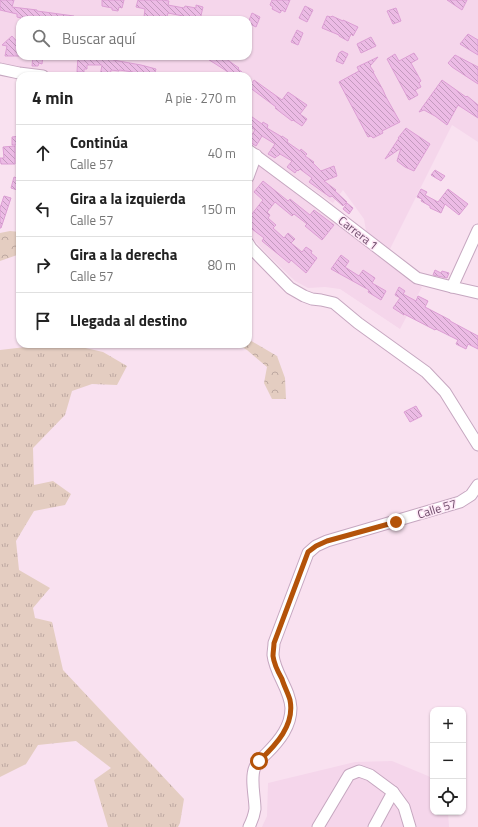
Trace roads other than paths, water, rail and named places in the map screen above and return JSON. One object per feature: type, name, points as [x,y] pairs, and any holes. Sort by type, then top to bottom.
[{"type":"street","points":[[0,69],[16,72]]},
{"type":"street","name":"Carrera 1","points":[[252,153],[417,278],[478,292]]},
{"type":"street","points":[[452,287],[478,230]]},
{"type":"street","points":[[252,249],[290,288],[312,299],[334,303],[358,323],[426,372],[446,392],[478,445]]},
{"type":"street","name":"Calle 57","points":[[250,827],[255,810],[253,776],[255,767],[283,735],[289,722],[291,708],[290,699],[275,664],[273,655],[274,643],[308,552],[327,541],[460,502],[471,495],[478,485]]},
{"type":"street","points":[[318,827],[349,775],[359,771],[370,774],[393,792],[404,807],[410,827]]},
{"type":"street","points":[[374,827],[393,792]]}]
